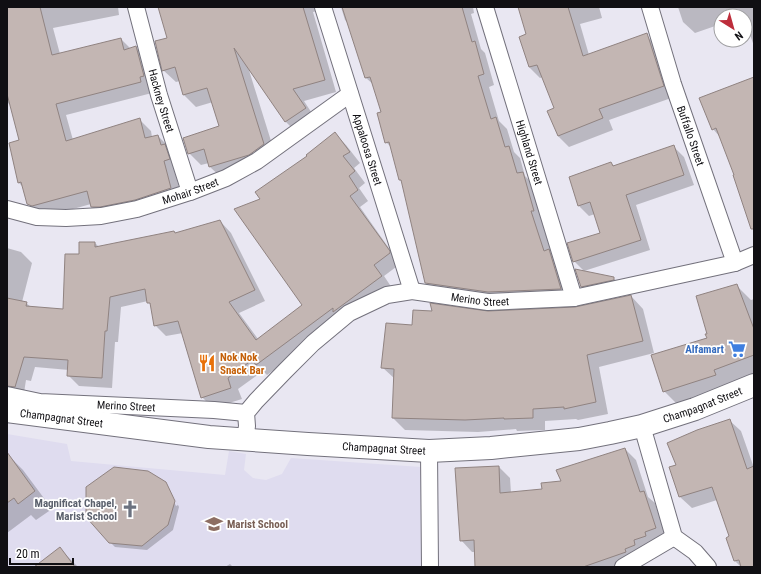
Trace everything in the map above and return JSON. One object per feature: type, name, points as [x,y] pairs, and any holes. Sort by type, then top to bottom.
[{"type":"street","name":"Hackney Street","points":[[136,7],[159,95],[190,192]]},
{"type":"street","name":"Appaloosa Street","points":[[323,7],[412,291]]},
{"type":"street","name":"Highland Street","points":[[485,7],[574,298]]},
{"type":"street","name":"Buffallo Street","points":[[650,7],[674,84],[735,263]]},
{"type":"street","name":"Mohair Street","points":[[8,206],[37,217],[66,218],[101,216],[137,209],[190,192],[226,178],[257,161],[350,94]]},
{"type":"street","name":"Merino Street","points":[[7,395],[40,402],[214,410],[246,413],[313,343],[349,313],[386,295],[412,291],[488,302],[574,298],[735,263],[754,255]]},
{"type":"street","name":"Champagnat Street","points":[[7,411],[164,432],[244,440],[429,451],[491,448],[579,439],[642,426],[695,409],[754,386]]},
{"type":"street","points":[[244,440],[247,426],[246,413]]},
{"type":"street","points":[[642,426],[674,536],[695,552],[708,567]]},
{"type":"street","points":[[429,451],[430,567]]},
{"type":"street","points":[[623,567],[674,536]]},
{"type":"shaded area","name":"Marist School","points":[[7,434],[67,444],[71,461],[225,475],[229,451],[246,454],[244,470],[253,478],[266,480],[282,474],[291,458],[421,467],[422,567],[7,567]]},
{"type":"building","points":[[7,7],[40,7],[52,55],[121,38],[124,50],[136,46],[144,76],[140,77],[141,82],[56,104],[66,141],[140,118],[145,138],[158,135],[161,145],[165,144],[170,159],[164,161],[171,188],[135,200],[100,207],[91,207],[87,191],[32,206],[27,204],[21,182],[18,183],[9,143],[19,140],[7,94]]},
{"type":"building","points":[[158,7],[303,7],[325,80],[293,89],[306,108],[285,122],[234,48],[264,144],[249,155],[209,167],[204,149],[188,154],[183,138],[219,126],[207,88],[183,95],[175,67],[162,71],[155,41],[167,38]]},
{"type":"building","points":[[342,7],[462,7],[472,42],[475,41],[484,74],[478,76],[491,119],[496,117],[505,147],[509,146],[517,173],[523,172],[534,211],[531,211],[544,251],[549,249],[561,289],[488,292],[425,283],[401,180],[399,180],[389,142],[385,143],[377,113],[381,112],[370,77],[365,78]]},
{"type":"building","points":[[518,7],[568,7],[583,56],[647,33],[664,86],[599,109],[603,118],[558,136],[547,111],[554,108],[537,65],[529,67],[519,37],[526,34]]},
{"type":"building","points":[[754,77],[754,229],[751,229],[734,175],[716,128],[712,130],[699,98]]},
{"type":"building","points":[[335,132],[350,152],[343,156],[355,171],[349,176],[358,190],[350,196],[390,251],[390,253],[374,265],[382,276],[333,312],[333,308],[256,365],[252,360],[228,378],[231,388],[201,398],[178,321],[154,326],[150,303],[147,303],[145,289],[110,297],[107,331],[105,331],[102,378],[67,376],[68,360],[24,357],[15,387],[7,386],[7,298],[27,302],[26,306],[63,309],[65,254],[79,254],[79,242],[95,242],[95,247],[174,231],[175,233],[220,220],[255,290],[229,302],[256,340],[302,305],[234,209],[260,199],[255,192],[307,156],[306,155]]},
{"type":"building","points":[[674,145],[684,175],[626,195],[641,240],[573,262],[567,243],[600,233],[590,202],[578,206],[569,177],[611,162],[613,166]]},
{"type":"building","points":[[575,269],[614,277],[614,280],[581,287]]},
{"type":"building","points":[[737,284],[754,329],[754,355],[714,370],[716,375],[663,392],[651,355],[707,338],[696,296]]},
{"type":"building","points":[[631,295],[643,341],[587,355],[596,402],[564,409],[564,407],[533,409],[533,418],[465,420],[392,418],[394,369],[381,368],[386,323],[412,325],[413,310],[432,311],[430,303],[488,311],[575,307]]},
{"type":"building","points":[[730,419],[747,469],[754,466],[754,567],[741,567],[739,560],[734,561],[726,538],[729,536],[712,487],[679,497],[669,467],[676,465],[667,443],[697,430]]},
{"type":"building","points":[[625,448],[640,492],[644,491],[656,528],[645,532],[646,536],[634,540],[635,545],[625,549],[626,552],[583,567],[475,567],[474,540],[460,541],[455,468],[499,466],[500,493],[542,489],[541,483],[561,481],[556,470]]},
{"type":"building","points":[[7,452],[35,491],[18,504],[14,498],[7,503]]},
{"type":"building","name":"Magnificat Chapel, Marist School","points":[[114,467],[148,471],[166,482],[175,501],[168,525],[142,546],[109,543],[86,517],[86,487]]},
{"type":"building","points":[[60,547],[75,567],[34,567]]},
{"type":"place","name":"Alfamart","points":[[737,349]]},
{"type":"place","name":"Nok Nok Snack Bar","points":[[207,363]]},
{"type":"place","name":"Magnificat Chapel, Marist School","points":[[130,509]]},
{"type":"place","name":"Marist School","points":[[214,524]]}]
